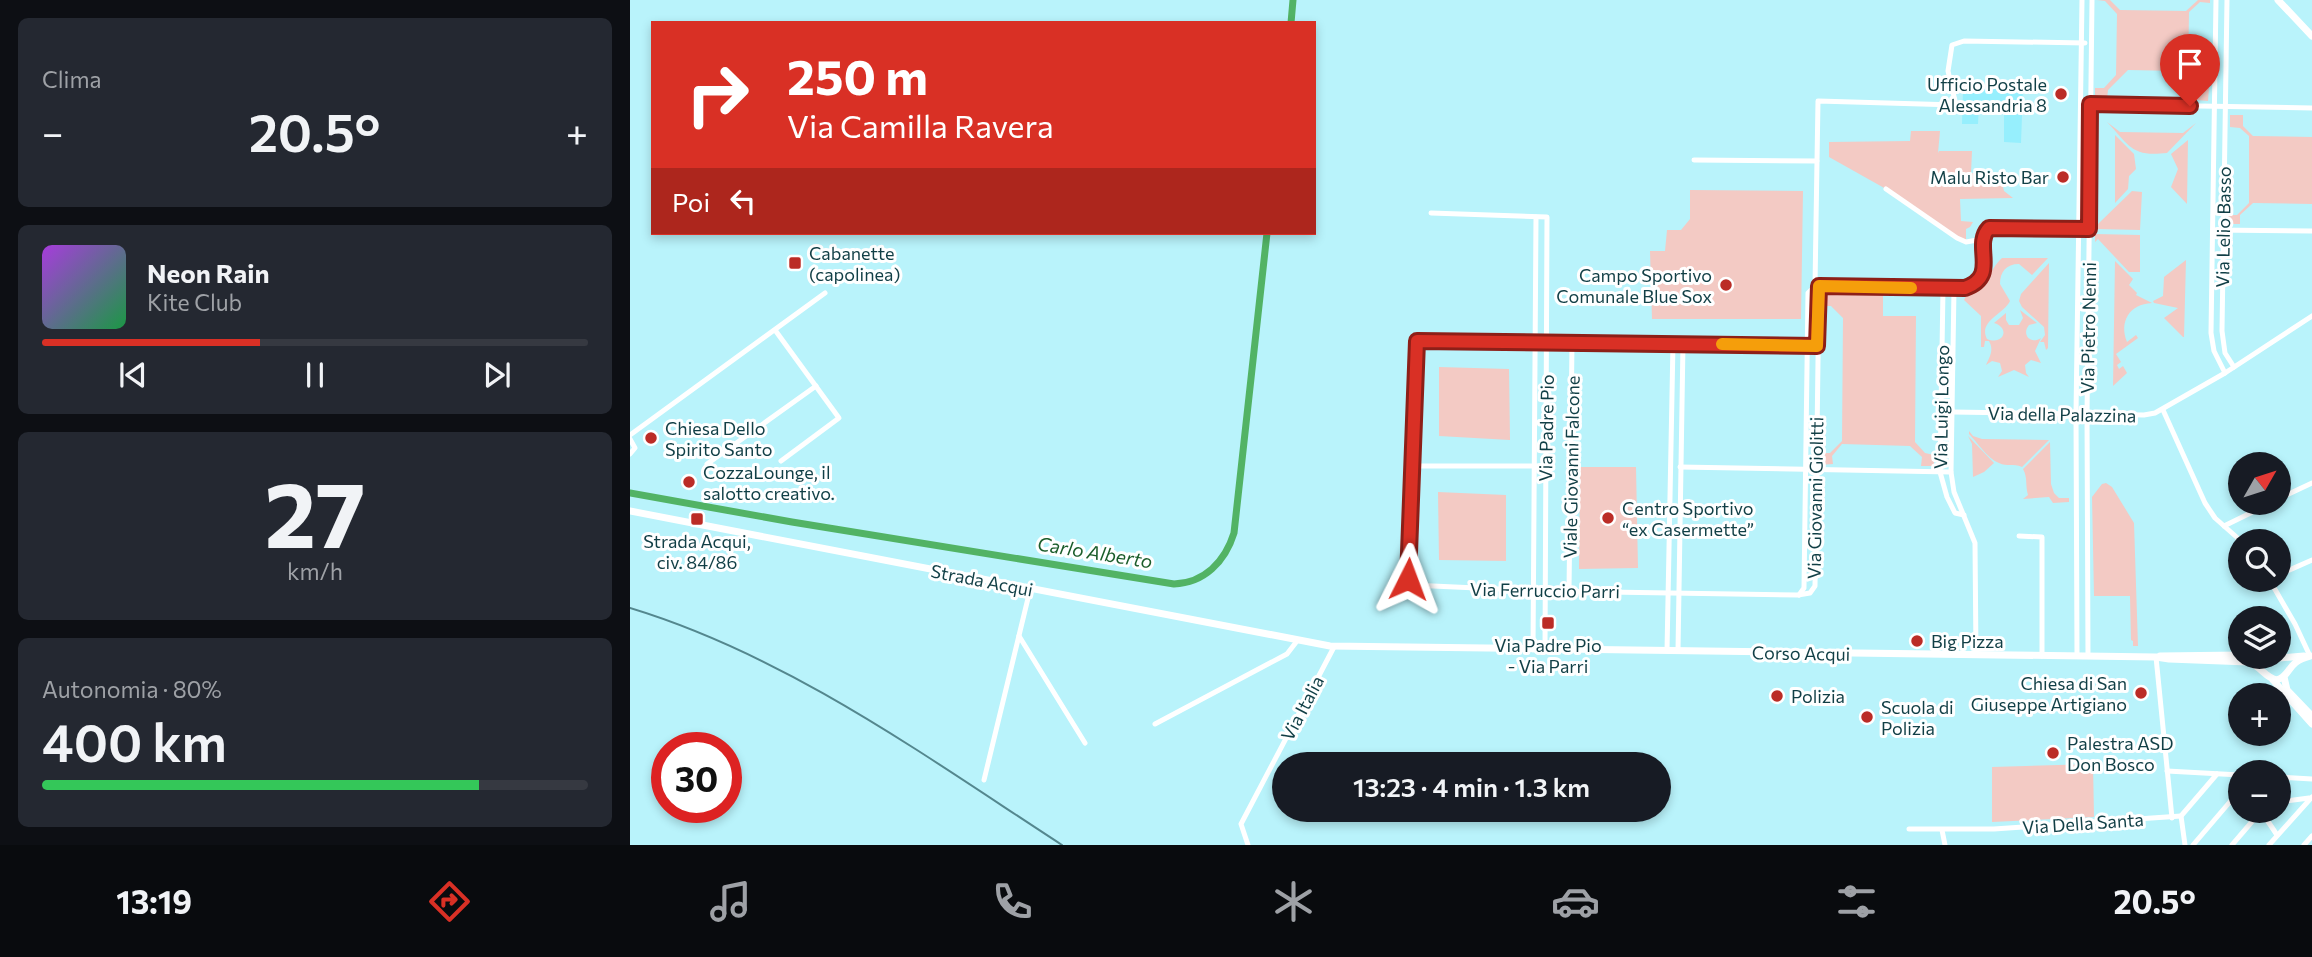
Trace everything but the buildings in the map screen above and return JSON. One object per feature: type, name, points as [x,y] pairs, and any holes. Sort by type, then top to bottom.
[{"type":"street","name":"Via Pietro Nenni","points":[[2077,656],[2076,414],[2082,0]]},
{"type":"street","name":"Via Pietro Nenni","points":[[2088,656],[2087,414],[2092,0]]},
{"type":"street","points":[[2216,0],[2211,338],[2217,359],[2225,373]]},
{"type":"street","name":"Via Lelio Basso","points":[[2227,0],[2222,340],[2225,353],[2234,367]]},
{"type":"street","points":[[2278,0],[2312,36]]},
{"type":"street","name":"Via Giovanni Giolitti","points":[[1798,595],[1809,594],[1815,587],[1818,101],[1956,105],[1948,71],[1952,45],[1964,41],[2082,42]]},
{"type":"street","points":[[2082,42],[2092,43]]},
{"type":"street","points":[[2081,104],[2312,108]]},
{"type":"street","points":[[1694,160],[1817,161]]},
{"type":"street","points":[[1886,189],[1957,238],[1966,242],[1983,239]]},
{"type":"street","points":[[1431,213],[1536,217]]},
{"type":"street","name":"Via Padre Pio","points":[[1533,650],[1536,217],[1547,217],[1545,650]]},
{"type":"street","points":[[1816,286],[1943,289],[1970,287],[1982,276],[1983,239],[1986,231],[1992,227],[2089,229]]},
{"type":"street","points":[[2213,230],[2312,231]]},
{"type":"street","name":"Via Giovanni Giolitti","points":[[1798,595],[1804,589],[1808,293],[1816,286]]},
{"type":"street","name":"Via Luigi Longo","points":[[1943,289],[1940,472],[1951,507],[1955,513],[1964,515]]},
{"type":"street","name":"Via Luigi Longo","points":[[1954,289],[1951,472],[1954,492],[1976,547],[1976,655]]},
{"type":"street","points":[[630,454],[635,448],[630,437],[825,293]]},
{"type":"street","name":"Via della Palazzina","points":[[1952,412],[2144,415],[2163,410],[2312,316]]},
{"type":"street","points":[[775,330],[839,418],[781,461]]},
{"type":"street","name":"Via Ferruccio Parri","points":[[1536,343],[1417,341],[1408,579],[1411,585],[1534,591],[1798,595]]},
{"type":"street","points":[[1536,343],[1817,346]]},
{"type":"street","name":"Viale Giovanni Falcone","points":[[1569,591],[1572,343]]},
{"type":"street","points":[[1667,651],[1673,343]]},
{"type":"street","points":[[1678,651],[1683,343]]},
{"type":"street","points":[[707,464],[816,386]]},
{"type":"street","points":[[2163,410],[2199,492],[2210,511],[2228,530]]},
{"type":"street","points":[[1413,466],[1545,467]]},
{"type":"street","points":[[1680,467],[1951,472]]},
{"type":"street","points":[[2291,493],[2312,483]]},
{"type":"street","name":"Strada Acqui","points":[[630,511],[1334,647]]},
{"type":"street","points":[[2224,526],[2246,515]]},
{"type":"street","points":[[2019,536],[2042,537],[2042,656]]},
{"type":"street","points":[[2291,570],[2312,560]]},
{"type":"street","points":[[985,780],[1030,590]]},
{"type":"street","points":[[2277,592],[2311,656]]},
{"type":"street","points":[[1019,636],[1085,743]]},
{"type":"street","points":[[1155,724],[1284,656],[1293,649],[1297,640]]},
{"type":"street","name":"Corso Acqui","points":[[1334,647],[2156,657],[2246,661],[2256,664],[2265,672]]},
{"type":"street","name":"Via Italia","points":[[1248,845],[1241,824],[1334,647]]},
{"type":"street","points":[[2172,818],[2156,657],[2169,654],[2228,655]]},
{"type":"street","points":[[2291,657],[2311,656]]},
{"type":"street","points":[[2273,680],[2286,674],[2296,661],[2311,656]]},
{"type":"street","points":[[2265,669],[2265,672],[2312,724]]},
{"type":"street","points":[[2286,669],[2287,690],[2312,716]]},
{"type":"street","points":[[2166,771],[2228,774]]},
{"type":"street","points":[[2185,845],[2181,816],[2217,774]]},
{"type":"street","points":[[2291,778],[2312,779]]},
{"type":"street","points":[[2291,800],[2311,797]]},
{"type":"street","points":[[2269,845],[2311,797]]},
{"type":"street","points":[[2193,845],[2228,804]]},
{"type":"street","name":"Via Della Santa","points":[[1909,829],[1994,829],[2181,816]]},
{"type":"street","points":[[2232,845],[2251,823]]},
{"type":"street","points":[[2270,823],[2277,835]]},
{"type":"street","points":[[1942,830],[1945,845]]},
{"type":"street","points":[[2304,845],[2312,836]]},
{"type":"shaded area","points":[[2097,0],[2110,0],[2120,10],[2186,11],[2198,0],[2210,0],[2210,3],[2200,2],[2189,12],[2188,76],[2199,88],[2209,88],[2208,101],[2197,100],[2196,92],[2177,71],[2128,70],[2108,90],[2107,99],[2095,99],[2095,88],[2104,88],[2116,75],[2117,14],[2105,1]]},
{"type":"shaded area","points":[[1963,89],[2023,89],[2021,143],[2004,142],[2004,104],[1979,104],[1978,124],[1962,124]]},
{"type":"shaded area","points":[[2230,115],[2243,115],[2243,126],[2253,136],[2312,137],[2312,204],[2253,203],[2240,215],[2240,224],[2228,224],[2228,215],[2237,215],[2249,203],[2249,136],[2240,128],[2230,127]]},
{"type":"shaded area","points":[[2107,122],[2120,132],[2183,133],[2196,123],[2167,153],[2155,154],[2132,148]]},
{"type":"shaded area","points":[[1911,131],[1940,131],[1938,153],[1972,151],[1971,173],[2000,174],[2004,191],[2013,198],[1960,199],[1961,221],[1973,222],[1966,229],[1966,242],[1886,189],[1829,157],[1829,142],[1910,141]]},
{"type":"shaded area","points":[[2115,135],[2134,154],[2136,169],[2129,176],[2128,189],[2115,203]]},
{"type":"shaded area","points":[[2188,140],[2187,204],[2171,187],[2178,169],[2171,154]]},
{"type":"shaded area","name":"Campo Sportivo Comunale Blue Sox","points":[[1690,190],[1803,191],[1801,319],[1652,319],[1650,251],[1665,251],[1667,230],[1681,230],[1690,219]]},
{"type":"shaded area","points":[[2132,191],[2142,192],[2140,230],[2096,229],[2096,221],[2098,224]]},
{"type":"shaded area","points":[[2095,234],[2140,235],[2140,272],[2129,272],[2098,239],[2095,242]]},
{"type":"shaded area","points":[[2002,258],[2048,258],[2032,275],[2019,264],[2011,265],[2005,270],[2000,284],[2010,301],[1988,323],[1985,333],[1987,339],[1993,341],[2001,338],[2002,329],[1994,323],[2006,313],[2009,325],[2019,325],[2023,318],[2020,310],[2037,323],[2029,325],[2026,332],[2031,340],[2041,338],[2035,351],[2041,363],[2031,360],[2025,365],[2029,377],[2014,370],[1998,377],[2002,371],[2000,363],[1992,361],[1986,365],[1991,347],[1989,341],[1985,341],[1984,347],[1981,347],[1981,316],[1964,300],[1967,294],[1983,284]]},
{"type":"shaded area","points":[[2186,260],[2183,337],[2164,318],[2178,308],[2153,301],[2163,296],[2164,277]]},
{"type":"shaded area","points":[[2115,261],[2133,279],[2129,285],[2136,295],[2152,303],[2137,307],[2125,321],[2127,342],[2136,335],[2138,338],[2116,354],[2121,362],[2117,365],[2119,369],[2123,366],[2127,373],[2113,386]]},
{"type":"shaded area","points":[[2049,263],[2046,350],[2044,342],[2040,342],[2045,335],[2044,327],[2019,301],[2021,294]]},
{"type":"shaded area","points":[[1883,293],[1883,316],[1916,316],[1915,442],[1925,453],[1934,455],[1934,466],[1921,466],[1922,457],[1910,446],[1842,444],[1832,456],[1833,464],[1820,465],[1820,453],[1830,453],[1842,441],[1843,318],[1831,306],[1823,306],[1823,294]]},
{"type":"shaded area","points":[[1439,367],[1509,369],[1510,440],[1439,436]]},
{"type":"shaded area","points":[[1969,431],[1973,436],[1982,439],[2049,440],[2022,467],[1995,461],[1969,434]]},
{"type":"shaded area","points":[[1968,436],[1994,463],[1973,477],[1972,444]]},
{"type":"shaded area","points":[[2050,442],[2051,484],[2059,498],[2069,498],[2069,502],[2053,503],[2049,497],[2023,499],[2028,495],[2023,469]]},
{"type":"shaded area","name":"Centro Sportivo “ex Casermette”","points":[[1580,467],[1636,467],[1638,568],[1579,569]]},
{"type":"shaded area","points":[[2106,483],[2112,487],[2134,523],[2138,646],[2133,646],[2131,640],[2130,596],[2094,596],[2092,497],[2102,484]]},
{"type":"shaded area","points":[[1438,492],[1506,495],[1506,561],[1439,560]]},
{"type":"shaded area","points":[[2093,764],[2094,817],[1992,822],[1992,767]]},
{"type":"waterway","name":"Carlo Alberto","points":[[1291,21],[1293,0]]},
{"type":"waterway","name":"Carlo Alberto","points":[[630,493],[1174,584],[1195,580],[1219,562],[1234,533],[1267,235]]},
{"type":"railway","points":[[630,608],[688,628],[800,681],[907,744],[1062,845]]},
{"type":"slow traffic","points":[[1722,344],[1817,346],[1819,286],[1911,288]]},
{"type":"place","name":"Ufficio Postale Alessandria 8","points":[[2061,94]]},
{"type":"place","name":"Malu Risto Bar","points":[[2063,177]]},
{"type":"place","name":"Cabanette (capolinea)","points":[[795,263]]},
{"type":"place","name":"Campo Sportivo Comunale Blue Sox","points":[[1726,285]]},
{"type":"place","name":"Chiesa Dello Spirito Santo","points":[[651,438]]},
{"type":"place","name":"CozzaLounge, il salotto creativo.","points":[[689,482]]},
{"type":"place","name":"Centro Sportivo “ex Casermette”","points":[[1608,518]]},
{"type":"place","name":"Strada Acqui, civ. 84/86","points":[[697,519]]},
{"type":"place","name":"Via Padre Pio - Via Parri","points":[[1548,623]]},
{"type":"place","name":"Big Pizza","points":[[1917,641]]},
{"type":"place","name":"Chiesa di San Giuseppe Artigiano","points":[[2141,693]]},
{"type":"place","name":"Polizia","points":[[1777,696]]},
{"type":"place","name":"Scuola di Polizia","points":[[1867,717]]},
{"type":"place","name":"Palestra ASD Don Bosco","points":[[2053,753]]},
{"type":"route","points":[[1408,579],[1417,341],[1817,346],[1819,286],[1954,289],[1970,287],[1982,276],[1983,237],[1989,228],[2089,229],[2090,104],[2190,106]]}]
